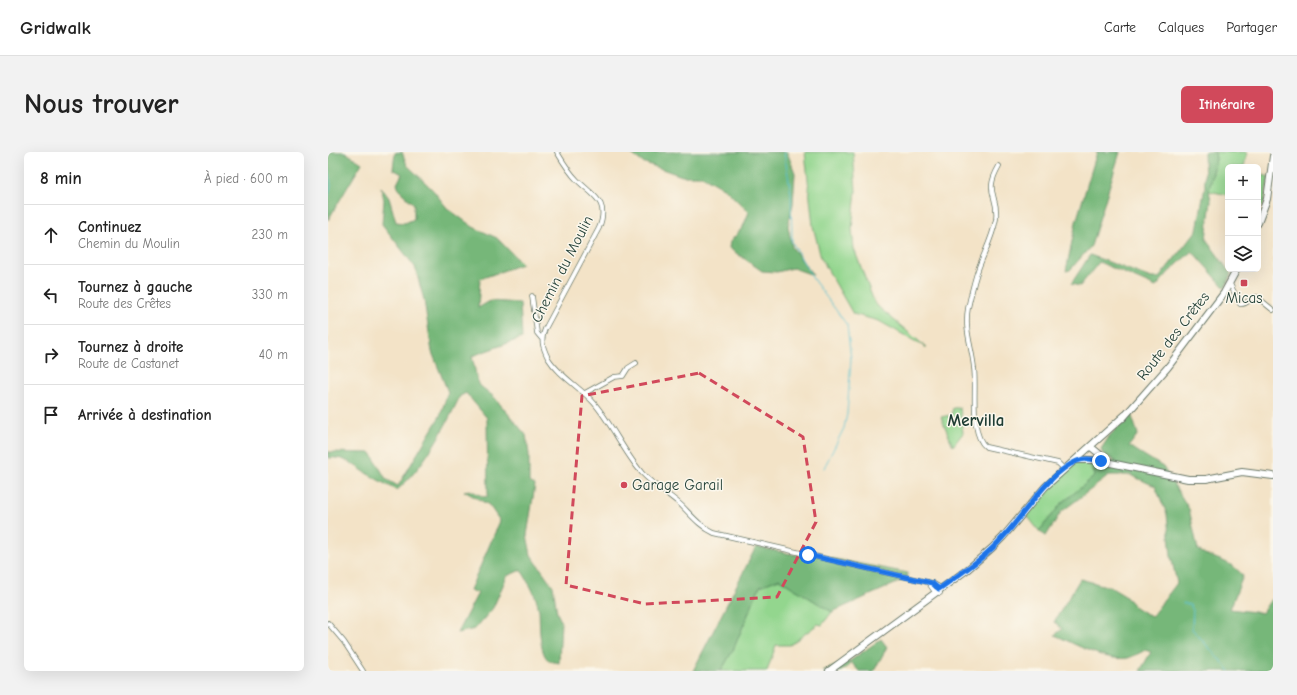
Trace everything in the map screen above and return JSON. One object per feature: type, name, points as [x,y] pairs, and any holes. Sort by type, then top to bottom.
[{"type":"street","name":"Chemin du Moulin","points":[[557,152],[572,175],[600,202],[603,217],[599,228],[544,329],[542,339],[543,348],[553,364],[585,393],[599,409],[642,472],[653,484],[681,505],[707,530],[739,540],[928,582],[936,585],[938,591]]},
{"type":"street","points":[[1261,215],[1267,199],[1273,156]]},
{"type":"street","points":[[999,166],[991,182],[996,214],[995,224],[985,256],[978,268],[966,323],[974,368],[975,411],[980,442],[986,447],[993,449],[1058,463],[1064,469]]},
{"type":"street","name":"Route des Crêtes","points":[[1064,469],[1100,443],[1168,367],[1230,284],[1236,272]]},
{"type":"street","points":[[1230,284],[1240,304],[1246,304],[1253,298],[1257,297],[1273,310]]},
{"type":"street","points":[[532,296],[537,333],[542,339]]},
{"type":"street","points":[[585,393],[614,377],[623,376],[628,368],[636,364]]},
{"type":"street","name":"Route des Crêtes","points":[[829,671],[955,578],[1003,537],[1044,487],[1064,469],[1092,449],[1125,416]]},
{"type":"street","points":[[1098,457],[1100,443]]},
{"type":"street","points":[[1092,449],[1098,457],[1111,463],[1188,479],[1206,479],[1242,472],[1273,476]]},
{"type":"street","points":[[1078,460],[1098,457]]},
{"type":"street","points":[[328,623],[344,642],[363,671]]},
{"type":"highlighted area","points":[[699,373],[803,437],[816,522],[777,597],[645,604],[566,585],[582,396]]},
{"type":"green space","points":[[328,152],[345,152],[362,163],[328,220]]},
{"type":"green space","points":[[402,152],[407,165],[433,190],[447,208],[473,227],[497,238],[522,264],[480,279],[478,308],[490,301],[520,303],[522,338],[472,356],[478,384],[494,397],[526,435],[529,454],[529,482],[535,485],[527,535],[531,555],[553,586],[557,613],[561,621],[559,663],[550,661],[546,658],[543,652],[540,638],[538,604],[527,579],[521,570],[507,576],[493,608],[475,629],[457,633],[478,593],[470,590],[500,521],[489,505],[464,491],[470,490],[484,497],[488,496],[487,418],[466,393],[460,396],[441,433],[425,459],[407,481],[397,490],[344,460],[339,458],[328,458],[328,452],[371,453],[386,479],[398,486],[440,416],[448,392],[432,352],[424,300],[415,267],[382,224],[384,200],[381,187],[389,198],[396,222],[405,223],[414,219],[414,204],[401,192],[397,184],[402,174],[393,169],[395,153]]},
{"type":"green space","points":[[629,152],[787,152],[795,173],[793,204],[788,226],[792,247],[813,275],[793,268],[777,272],[762,271],[729,248],[730,242],[743,227],[749,212],[725,189],[702,176],[682,176],[642,162]]},
{"type":"green space","points":[[805,152],[853,152],[856,191],[852,229],[854,249],[875,304],[927,348],[879,321],[853,314],[821,258],[813,226]]},
{"type":"green space","points":[[1097,152],[1120,152],[1091,246],[1070,270],[1066,271],[1076,222]]},
{"type":"green space","points":[[1204,152],[1215,152],[1216,159],[1209,190],[1211,201],[1206,239],[1225,266],[1225,272],[1230,272],[1231,274],[1225,288],[1192,251],[1168,273],[1156,287],[1099,262],[1080,286],[1071,284],[1090,255],[1151,278],[1159,278],[1197,230],[1205,187]]},
{"type":"green space","points":[[1215,152],[1247,152],[1245,164],[1225,164],[1225,194],[1209,191],[1216,159]]},
{"type":"green space","points":[[1261,174],[1269,177],[1263,207],[1261,205]]},
{"type":"green space","points":[[953,408],[960,408],[963,433],[953,446],[941,417],[951,415]]},
{"type":"green space","points":[[1131,414],[1138,434],[1129,446],[1163,467],[1189,509],[1198,550],[1227,563],[1238,570],[1243,576],[1230,609],[1262,613],[1271,599],[1273,601],[1273,671],[1140,671],[1151,652],[1145,650],[1128,658],[1119,659],[1101,655],[1055,635],[1062,629],[1054,622],[1080,579],[1110,587],[1125,596],[1135,607],[1151,617],[1177,583],[1171,556],[1167,514],[1155,486],[1130,475],[1110,475],[1061,512],[1046,536],[1039,531],[1062,503],[1095,476],[1091,461],[1117,462],[1103,454],[1101,449],[1110,435]]},
{"type":"green space","points":[[1091,461],[1095,476],[1062,503],[1039,531],[1026,514],[1050,485],[1065,470],[1078,462]]},
{"type":"green space","points":[[756,547],[807,557],[810,554],[908,573],[906,579],[832,612],[779,579],[760,586],[733,650],[721,671],[693,671]]},
{"type":"green space","points":[[779,579],[832,612],[822,625],[818,624],[790,645],[776,645],[767,671],[721,671],[733,650],[760,586]]},
{"type":"green space","points":[[881,639],[887,647],[874,671],[859,671],[850,661]]},
{"type":"green space","points":[[850,661],[849,666],[841,671],[822,671]]},
{"type":"waterway","points":[[784,152],[791,193],[792,242],[813,279],[847,325],[851,359],[847,414],[844,428],[824,468]]},
{"type":"waterway","points":[[328,169],[331,185],[328,199]]},
{"type":"waterway","points":[[1183,603],[1190,605],[1193,610],[1192,629],[1230,671]]},
{"type":"place","name":"Micas","points":[[1244,283]]},
{"type":"place","name":"Garage Garail","points":[[624,485]]},
{"type":"district","name":"Mervilla","points":[[976,420]]},
{"type":"route","points":[[808,555],[932,583],[939,587],[939,589],[968,569],[992,548],[1003,537],[1044,487],[1064,469],[1078,460],[1088,459],[1101,461]]}]
